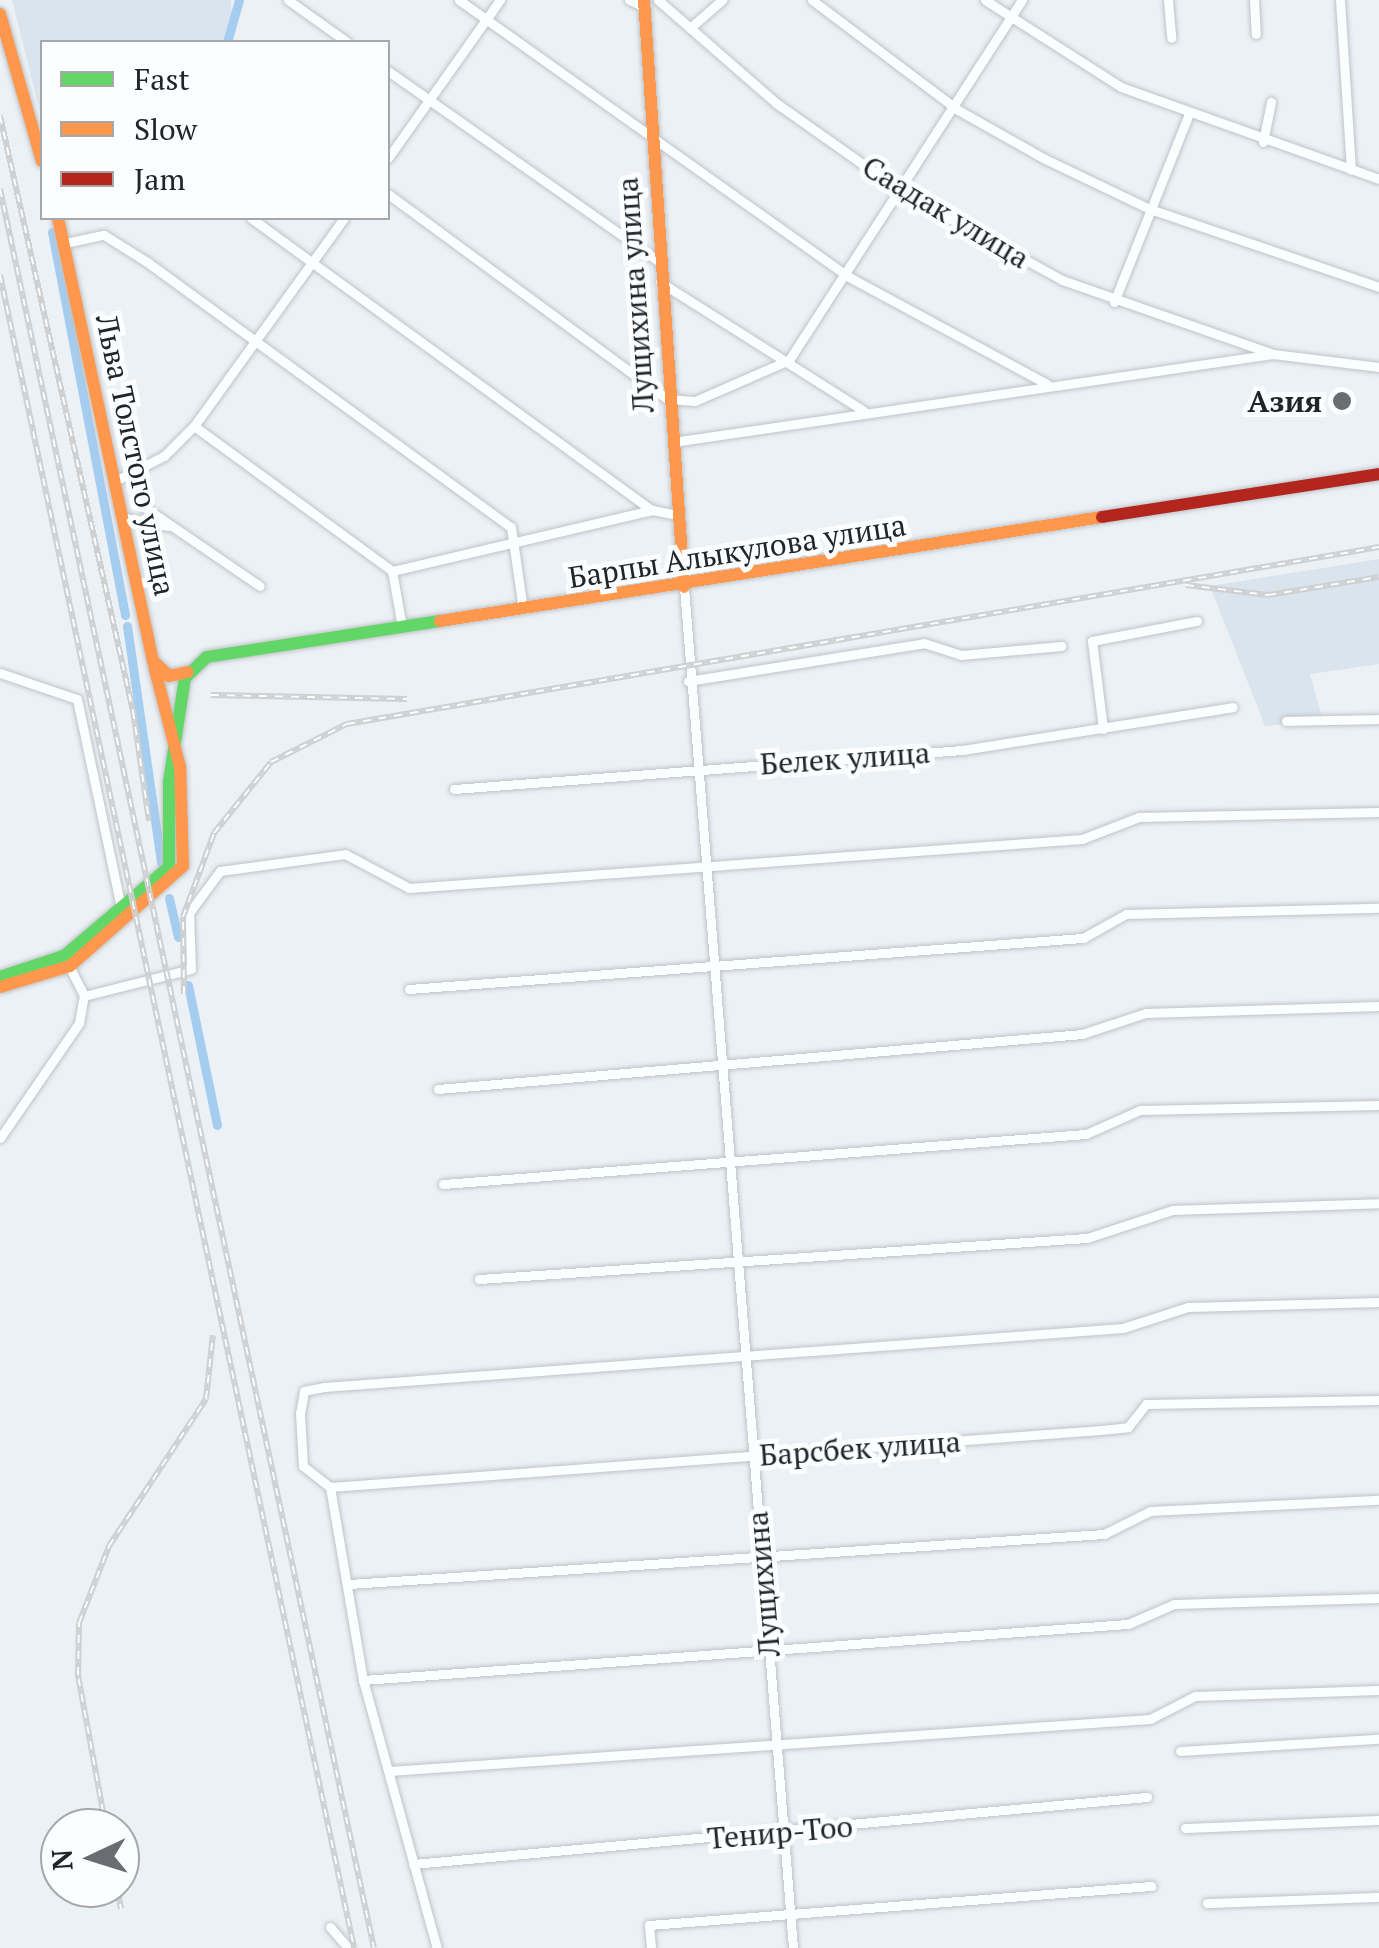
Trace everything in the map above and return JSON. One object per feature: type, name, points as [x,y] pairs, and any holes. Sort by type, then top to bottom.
[{"type":"main road","name":"Лущихина улица","points":[[644,3],[670,443],[684,587]]},
{"type":"main road","points":[[0,14],[40,154]]},
{"type":"main road","name":"Льва Толстого улица","points":[[59,220],[176,753]]},
{"type":"main road","name":"Барпы Алыкулова улица","points":[[188,672],[226,653],[684,587],[1379,474]]},
{"type":"main road","points":[[0,977],[67,961],[172,862],[176,753],[188,672],[169,676],[153,661]]},
{"type":"main road","points":[[0,987],[67,961],[183,866],[176,753]]},
{"type":"street","points":[[288,0],[345,40]]},
{"type":"street","points":[[459,0],[849,276],[1050,386]]},
{"type":"street","points":[[390,155],[500,0]]},
{"type":"street","points":[[629,0],[644,3]]},
{"type":"street","name":"Саадак улица","points":[[658,0],[902,192],[1114,302],[1273,354]]},
{"type":"street","points":[[690,28],[722,0]]},
{"type":"street","points":[[812,0],[958,110],[1150,209],[1379,287]]},
{"type":"street","points":[[985,0],[1121,87],[1263,142],[1379,178]]},
{"type":"street","points":[[390,195],[667,399],[695,401],[789,360],[958,110],[1022,0]]},
{"type":"street","points":[[1168,0],[1171,38]]},
{"type":"street","points":[[1254,0],[1256,34]]},
{"type":"street","points":[[1340,0],[1352,170]]},
{"type":"street","points":[[390,72],[658,260]]},
{"type":"street","points":[[1263,142],[1272,102]]},
{"type":"street","points":[[1114,302],[1189,114]]},
{"type":"street","points":[[255,220],[652,510]]},
{"type":"street","points":[[117,480],[164,456],[194,426],[343,220]]},
{"type":"street","points":[[65,243],[110,238],[511,527],[523,609]]},
{"type":"street","points":[[660,282],[789,360],[864,411]]},
{"type":"street","points":[[670,443],[864,411],[1273,354],[1379,367]]},
{"type":"street","points":[[194,426],[392,572],[402,627]]},
{"type":"street","points":[[144,508],[260,586]]},
{"type":"street","points":[[392,572],[652,510],[678,515]]},
{"type":"street","points":[[124,518],[171,527]]},
{"type":"street","name":"Лущихина","points":[[684,587],[695,769],[793,1948]]},
{"type":"street","points":[[1102,729],[1098,634],[1196,621]]},
{"type":"street","points":[[688,681],[924,643],[961,655],[1062,646]]},
{"type":"street","points":[[0,673],[77,698],[121,911]]},
{"type":"street","name":"Белек улица","points":[[454,789],[962,750],[1232,707]]},
{"type":"street","points":[[1286,721],[1379,719]]},
{"type":"street","points":[[84,996],[182,976],[194,954],[189,913],[220,870],[344,854],[409,888],[1082,838],[1139,817],[1379,812]]},
{"type":"street","points":[[409,990],[1083,938],[1126,914],[1379,908]]},
{"type":"street","points":[[0,1138],[79,1023],[84,996],[67,961]]},
{"type":"street","points":[[438,1089],[1082,1034],[1146,1013],[1379,1006]]},
{"type":"street","points":[[444,1184],[1086,1134],[1140,1110],[1379,1105]]},
{"type":"street","points":[[479,1278],[1087,1238],[1172,1210],[1379,1204]]},
{"type":"street","points":[[438,1948],[363,1680],[330,1488],[303,1466],[300,1413],[304,1390],[1123,1328],[1188,1307],[1379,1302]]},
{"type":"street","name":"Барсбек улица","points":[[330,1488],[1115,1428],[1146,1404],[1379,1400]]},
{"type":"street","points":[[349,1584],[760,1552],[1104,1534],[1150,1512],[1379,1500]]},
{"type":"street","points":[[363,1680],[1128,1624],[1174,1604],[1379,1598]]},
{"type":"street","points":[[389,1771],[777,1748],[1150,1719],[1196,1696],[1379,1690]]},
{"type":"street","points":[[1180,1751],[1379,1739]]},
{"type":"street","name":"Тенир-Тоо","points":[[414,1864],[1147,1798]]},
{"type":"street","points":[[1185,1828],[1379,1820]]},
{"type":"street","points":[[651,1948],[649,1925],[790,1911],[1151,1886]]},
{"type":"street","points":[[1207,1904],[1379,1897]]},
{"type":"street","points":[[330,1927],[348,1948]]},
{"type":"shaded area","points":[[12,0],[231,0],[234,40],[40,40],[40,112]]},
{"type":"shaded area","points":[[1379,559],[1379,664],[1310,674],[1323,721],[1265,726],[1210,586]]},
{"type":"waterway","points":[[228,40],[239,0]]},
{"type":"waterway","points":[[52,232],[125,615]]},
{"type":"waterway","points":[[127,626],[161,863]]},
{"type":"waterway","points":[[169,898],[178,937]]},
{"type":"waterway","points":[[188,985],[217,1125]]},
{"type":"railway","points":[[0,116],[133,711],[149,821]]},
{"type":"railway","points":[[0,189],[374,1948]]},
{"type":"railway","points":[[0,275],[354,1948]]},
{"type":"railway","points":[[184,994],[183,917],[214,833],[271,762],[347,724],[1379,547]]},
{"type":"railway","points":[[1186,585],[1268,595],[1379,577]]},
{"type":"railway","points":[[211,695],[407,699]]},
{"type":"railway","points":[[102,1808],[78,1675],[79,1623],[109,1546],[206,1399],[213,1335]]},
{"type":"traffic: fast","points":[[0,977],[64,956],[169,867],[169,782],[185,678],[207,657],[440,621]]},
{"type":"traffic: slow","points":[[644,0],[684,587]]},
{"type":"traffic: slow","points":[[0,14],[40,154]]},
{"type":"traffic: slow","points":[[58,220],[153,661],[169,676],[188,672]]},
{"type":"traffic: slow","points":[[440,621],[1102,517]]},
{"type":"traffic: slow","points":[[0,987],[70,966],[183,866],[180,767],[154,666]]},
{"type":"traffic: jam","points":[[1102,517],[1379,474]]},
{"type":"place","name":"Азия","points":[[1342,401]]}]
